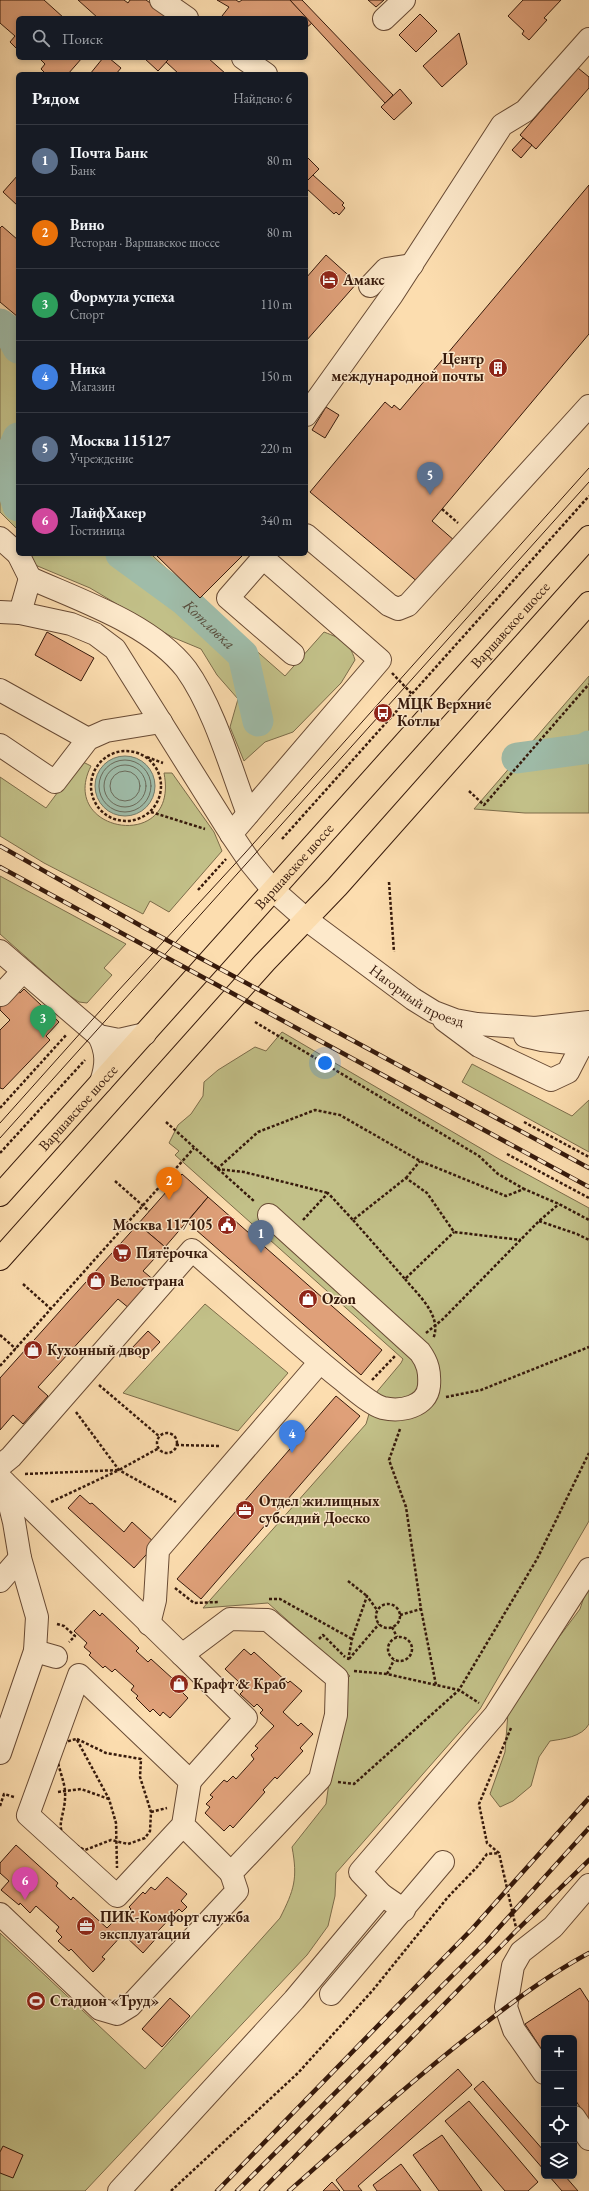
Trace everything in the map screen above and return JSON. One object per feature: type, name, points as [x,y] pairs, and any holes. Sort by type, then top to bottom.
[{"type":"main road","name":"Варшавское шоссе","points":[[0,1195],[589,537]]},
{"type":"main road","points":[[0,1259],[266,962],[307,920],[589,603]]},
{"type":"street","points":[[161,0],[184,16]]},
{"type":"street","points":[[384,19],[404,0]]},
{"type":"street","points":[[308,412],[412,265],[502,125],[525,111],[589,39]]},
{"type":"street","points":[[246,60],[263,72]]},
{"type":"street","points":[[370,286],[386,269],[412,265]]},
{"type":"street","points":[[308,537],[389,605],[398,609],[408,605],[589,406]]},
{"type":"street","points":[[0,538],[16,552]]},
{"type":"street","points":[[19,556],[30,578],[129,623],[160,644],[185,669],[206,703],[248,814]]},
{"type":"street","points":[[221,833],[248,814],[380,660],[264,556],[228,598],[293,654]]},
{"type":"street","points":[[10,613],[30,578]]},
{"type":"street","name":"Нагорный проезд","points":[[10,613],[71,624],[95,634],[115,649],[161,722],[221,833],[250,862],[273,890],[307,920],[413,999],[434,1012],[455,1020],[535,1028],[589,1022]]},
{"type":"street","points":[[0,690],[88,739]]},
{"type":"street","points":[[0,745],[55,782],[88,739],[106,731],[161,722]]},
{"type":"street","points":[[0,951],[100,1039],[106,1055],[106,1068],[101,1082]]},
{"type":"street","points":[[1,995],[23,971]]},
{"type":"street","points":[[434,1012],[480,1046],[551,1080],[568,1072],[587,1040]]},
{"type":"street","points":[[503,1025],[516,1034],[542,1040],[587,1040]]},
{"type":"street","points":[[100,1039],[119,1040],[145,1034]]},
{"type":"street","points":[[0,1753],[35,1651],[37,1617],[20,1558],[14,1522],[1,1475],[11,1457],[192,1250],[320,1362],[359,1393],[382,1408],[407,1409],[420,1402],[428,1390],[430,1374],[418,1351],[269,1215]]},
{"type":"street","points":[[149,1624],[155,1600],[158,1550],[320,1362]]},
{"type":"street","points":[[1,1475],[149,1624],[246,1718],[190,1781],[184,1825],[117,1896],[28,1814],[79,1674],[190,1781]]},
{"type":"street","points":[[0,1581],[20,1558]]},
{"type":"street","points":[[404,1910],[382,1895],[360,1872],[495,1715],[589,1570]]},
{"type":"street","points":[[182,1655],[230,1619],[268,1620],[337,1678],[336,1715],[320,1779],[231,1873]]},
{"type":"street","points":[[35,1651],[61,1651]]},
{"type":"street","points":[[0,1914],[100,2009],[117,2014],[130,2006],[237,1891],[231,1873],[184,1825]]},
{"type":"street","points":[[331,1994],[404,1910],[443,1862]]},
{"type":"street","points":[[543,2071],[514,2030],[506,2007],[513,1966],[521,1952],[553,1927],[589,1886]]},
{"type":"street","points":[[120,2191],[294,2000],[382,1895]]},
{"type":"street","points":[[577,2121],[589,2138]]},
{"type":"path","points":[[282,839],[589,496]]},
{"type":"path","points":[[442,509],[454,520]]},
{"type":"path","points":[[396,678],[412,694]]},
{"type":"path","points":[[469,790],[484,804],[589,684]]},
{"type":"path","points":[[126,750],[137,752],[147,757],[154,765],[161,785],[157,804],[150,812],[141,818],[129,822],[118,821],[107,816],[98,808],[92,798],[90,787],[94,770],[105,757],[115,752],[126,750]]},
{"type":"path","points":[[150,812],[221,833]]},
{"type":"path","points":[[389,882],[394,952]]},
{"type":"path","points":[[254,1022],[479,1156],[498,1174],[524,1189],[559,1204],[589,1220]]},
{"type":"path","points":[[0,1108],[69,1032]]},
{"type":"path","points":[[0,1154],[100,1039]]},
{"type":"path","points":[[217,1168],[258,1132],[314,1110],[340,1115],[420,1162],[506,1196],[524,1189]]},
{"type":"path","points":[[166,1122],[269,1215]]},
{"type":"path","points":[[524,1122],[589,1157]]},
{"type":"path","points":[[0,1366],[194,1148]]},
{"type":"path","points":[[507,1154],[589,1198]]},
{"type":"path","points":[[353,1220],[406,1178],[420,1162]]},
{"type":"path","points":[[217,1168],[244,1172],[328,1193],[430,1308],[435,1325],[434,1336],[418,1351],[402,1350],[359,1393]]},
{"type":"path","points":[[406,1178],[427,1193],[454,1232],[521,1240]]},
{"type":"path","points":[[115,1181],[149,1211]]},
{"type":"path","points":[[290,1234],[328,1193]]},
{"type":"path","points":[[418,1351],[435,1325],[539,1221],[559,1204]]},
{"type":"path","points":[[539,1221],[577,1234],[589,1240]]},
{"type":"path","points":[[405,1279],[454,1232]]},
{"type":"path","points":[[23,1284],[51,1309]]},
{"type":"path","points":[[0,1335],[16,1349]]},
{"type":"path","points":[[428,1390],[446,1397],[481,1390],[589,1347]]},
{"type":"path","points":[[96,1382],[160,1437]]},
{"type":"path","points":[[73,1408],[119,1470],[192,1511]]},
{"type":"path","points":[[407,1409],[389,1460],[406,1507],[421,1609],[436,1685]]},
{"type":"path","points":[[165,1434],[171,1435],[175,1439],[176,1445],[173,1450],[167,1453],[159,1448],[157,1442],[160,1437],[165,1434]]},
{"type":"path","points":[[176,1445],[247,1447]]},
{"type":"path","points":[[53,1501],[119,1470],[159,1448]]},
{"type":"path","points":[[320,1779],[354,1784],[459,1690],[537,1559],[589,1453]]},
{"type":"path","points":[[24,1474],[119,1470]]},
{"type":"path","points":[[348,1581],[367,1596],[377,1610]]},
{"type":"path","points":[[346,1665],[352,1639],[367,1596]]},
{"type":"path","points":[[391,1604],[395,1606],[400,1615],[396,1624],[387,1628],[379,1624],[376,1619],[377,1610],[381,1606],[391,1604]]},
{"type":"path","points":[[400,1615],[421,1609]]},
{"type":"path","points":[[348,1660],[379,1624]]},
{"type":"path","points":[[392,1627],[397,1637],[407,1640],[412,1648],[408,1658],[404,1661],[394,1660],[390,1657],[388,1648],[389,1643],[397,1637]]},
{"type":"path","points":[[61,1651],[75,1636]]},
{"type":"path","points":[[387,1674],[394,1660]]},
{"type":"path","points":[[351,1670],[387,1674],[459,1690],[474,1699]]},
{"type":"path","points":[[66,1712],[77,1739],[109,1799],[116,1823],[118,1842],[117,1896]]},
{"type":"path","points":[[495,1715],[513,1725],[479,1804],[487,1843],[499,1853],[521,1952]]},
{"type":"path","points":[[77,1739],[106,1754],[141,1759],[140,1777],[151,1812],[150,1831],[145,1838],[128,1844],[111,1840],[85,1850],[68,1842],[60,1827],[65,1791],[56,1757],[59,1749],[66,1741],[77,1739]]},
{"type":"path","points":[[36,1794],[81,1790],[109,1799]]},
{"type":"path","points":[[0,1806],[4,1794]]},
{"type":"path","points":[[170,2191],[298,2073],[373,1990],[448,1897],[487,1854],[499,1853]]},
{"type":"shaded area","points":[[0,320],[4,324],[16,327],[16,528],[0,512]]},
{"type":"shaded area","points":[[28,556],[153,556],[204,605],[285,676],[324,632],[344,642],[350,649],[355,660],[341,683],[293,732],[265,742],[244,761],[230,727],[238,699],[217,675],[201,649],[172,637],[90,588],[28,562]]},
{"type":"shaded area","points":[[589,676],[589,813],[525,813],[474,809]]},
{"type":"shaded area","points":[[81,761],[91,766],[85,789],[90,807],[103,819],[121,825],[139,824],[155,816],[164,799],[164,773],[172,773],[214,832],[222,851],[169,912],[150,901],[143,914],[44,863],[0,836],[0,777],[46,808]]},
{"type":"shaded area","points":[[0,876],[126,944],[104,968],[112,975],[87,1003],[79,1002],[70,996],[0,934]]},
{"type":"shaded area","points":[[282,1032],[499,1159],[589,1208],[589,1521],[480,1709],[336,1873],[335,1896],[328,1926],[307,1955],[85,2191],[0,2191],[0,1933],[145,2069],[280,1918],[289,1900],[294,1884],[295,1868],[292,1847],[326,1804],[343,1683],[350,1676],[268,1603],[203,1608],[366,1424],[375,1394],[403,1359],[175,1155],[179,1151],[169,1143],[178,1125],[191,1114],[203,1096],[204,1082],[218,1070],[255,1047],[266,1051]]},
{"type":"shaded area","points":[[472,1064],[572,1116],[589,1100],[589,1152],[462,1082]]},
{"type":"shaded area","points":[[205,1304],[288,1373],[238,1431],[123,1393]]},
{"type":"shaded area","points":[[589,1582],[589,1724],[577,1735],[550,1741],[539,1757],[531,1786],[513,1801],[500,1807],[490,1794],[505,1752],[508,1712],[515,1696],[580,1609]]},
{"type":"water","points":[[125,756],[142,761],[150,769],[155,786],[150,803],[142,811],[125,816],[108,811],[100,803],[95,786],[100,769],[108,761]]},
{"type":"building","points":[[0,0],[44,0],[62,16],[16,16],[16,48],[10,42],[15,36],[0,23]]},
{"type":"building","points":[[78,0],[124,0],[128,3],[130,0],[146,0],[168,16],[96,16]]},
{"type":"building","points":[[217,0],[236,0],[239,2],[242,0],[290,0],[305,16],[222,16],[229,7]]},
{"type":"building","points":[[290,0],[302,0],[393,95],[385,103],[308,20],[308,16],[305,16]]},
{"type":"building","points":[[368,0],[384,0],[376,7]]},
{"type":"building","points":[[523,0],[561,0],[544,18],[547,20],[529,40],[522,34],[524,31],[508,16]]},
{"type":"building","points":[[420,14],[437,31],[416,52],[399,35]]},
{"type":"building","points":[[308,19],[312,23],[308,26]]},
{"type":"building","points":[[459,33],[467,64],[442,87],[423,66]]},
{"type":"building","points":[[41,60],[80,60],[70,72],[44,72],[41,69],[45,64]]},
{"type":"building","points":[[101,60],[111,60],[121,68],[118,72],[92,72]]},
{"type":"building","points":[[146,60],[168,60],[158,71]]},
{"type":"building","points":[[168,60],[210,60],[224,72],[177,72],[166,62]]},
{"type":"building","points":[[578,68],[589,77],[589,88],[536,149],[520,135]]},
{"type":"building","points":[[400,89],[412,103],[394,120],[381,107]]},
{"type":"building","points":[[523,138],[532,145],[521,158],[512,150]]},
{"type":"building","points":[[308,158],[319,169],[308,180]]},
{"type":"building","points":[[313,175],[344,203],[342,205],[345,208],[339,215],[336,212],[334,214],[308,190],[308,180]]},
{"type":"building","points":[[16,177],[16,204],[3,192]]},
{"type":"building","name":"Центр международной почты","points":[[589,185],[589,334],[432,521],[455,541],[419,583],[310,492],[385,402],[392,408],[394,405],[400,410]]},
{"type":"building","points":[[2,226],[16,238],[16,315],[0,302],[0,228]]},
{"type":"building","points":[[326,255],[357,283],[308,339],[308,276]]},
{"type":"building","points":[[326,407],[339,415],[325,438],[312,430]]},
{"type":"building","points":[[157,556],[242,556],[200,598]]},
{"type":"building","points":[[47,632],[94,658],[81,681],[35,655]]},
{"type":"building","points":[[24,989],[59,1022],[46,1036],[50,1040],[3,1089],[0,1088],[0,1030],[10,1020],[0,1010],[0,994],[17,991],[20,993]]},
{"type":"building","points":[[182,1174],[208,1197],[165,1247],[138,1224]]},
{"type":"building","points":[[208,1197],[382,1350],[361,1375],[187,1222]]},
{"type":"building","points":[[138,1224],[165,1247],[143,1271],[155,1281],[130,1309],[118,1299],[38,1387],[48,1396],[23,1424],[13,1415],[0,1430],[0,1378]]},
{"type":"building","points":[[148,1331],[160,1342],[143,1360],[131,1349]]},
{"type":"building","points":[[336,1396],[360,1416],[201,1599],[177,1579]]},
{"type":"building","points":[[80,1495],[90,1504],[92,1503],[124,1532],[132,1522],[156,1544],[134,1568],[68,1508]]},
{"type":"building","points":[[94,1610],[100,1616],[102,1613],[139,1648],[136,1651],[148,1662],[151,1659],[184,1689],[182,1692],[188,1698],[170,1718],[163,1712],[160,1716],[153,1709],[150,1712],[136,1698],[138,1696],[131,1690],[134,1686],[115,1669],[112,1672],[105,1666],[103,1668],[89,1655],[91,1653],[84,1647],[87,1643],[74,1631]]},
{"type":"building","points":[[244,1649],[251,1655],[254,1652],[288,1683],[290,1681],[302,1691],[283,1712],[298,1726],[301,1723],[313,1734],[300,1748],[303,1751],[277,1779],[275,1777],[263,1790],[265,1792],[233,1828],[230,1825],[224,1831],[205,1813],[210,1807],[206,1804],[213,1797],[210,1795],[224,1780],[227,1782],[233,1776],[236,1779],[254,1759],[251,1755],[258,1748],[255,1746],[274,1726],[260,1713],[263,1710],[257,1704],[254,1707],[240,1694],[243,1691],[236,1685],[239,1682],[225,1669]]},
{"type":"building","points":[[16,1845],[58,1883],[56,1886],[71,1900],[73,1897],[107,1928],[123,1912],[126,1915],[131,1909],[129,1907],[143,1892],[145,1894],[151,1887],[155,1890],[167,1877],[187,1894],[181,1901],[187,1907],[182,1912],[179,1909],[158,1931],[160,1934],[143,1953],[123,1934],[102,1957],[105,1959],[93,1972],[71,1949],[69,1951],[58,1941],[62,1937],[56,1931],[59,1927],[36,1906],[30,1913],[20,1903],[19,1905],[1,1890],[9,1881],[0,1873],[0,1863]]},
{"type":"building","points":[[580,1988],[589,2002],[589,2121],[577,2103],[577,2035],[541,2035],[541,2048],[525,2024]]},
{"type":"building","points":[[170,1998],[190,2016],[162,2047],[142,2029]]},
{"type":"building","points":[[458,2069],[472,2085],[358,2186],[362,2191],[344,2191],[336,2180]]},
{"type":"building","points":[[483,2081],[541,2148],[541,2167],[474,2089]]},
{"type":"building","points":[[469,2101],[538,2182],[528,2191],[505,2191],[445,2121]]},
{"type":"building","points":[[442,2135],[482,2191],[439,2191],[413,2155]]},
{"type":"building","points":[[3,2146],[23,2155],[13,2178],[0,2173],[0,2152]]},
{"type":"building","points":[[401,2164],[421,2191],[377,2191],[373,2185]]},
{"type":"building","points":[[552,2179],[568,2179],[578,2191],[562,2191]]},
{"type":"building","points":[[332,2182],[340,2191],[323,2191]]},
{"type":"waterway","name":"Котловка","points":[[0,324],[8,330],[16,344]]},
{"type":"waterway","name":"Котловка","points":[[16,442],[5,467],[16,500]]},
{"type":"waterway","name":"Котловка","points":[[124,556],[184,600],[243,655],[258,721]]},
{"type":"waterway","name":"Котловка","points":[[517,758],[584,749],[589,746]]},
{"type":"tram line","points":[[0,1123],[117,992],[245,853],[589,468]]},
{"type":"tram line","points":[[0,1138],[589,482]]},
{"type":"railway","points":[[0,846],[150,931],[589,1168]]},
{"type":"railway","points":[[0,867],[589,1187]]},
{"type":"railway","points":[[217,2191],[472,1929],[589,1798]]},
{"type":"railway","points":[[237,2191],[486,1942],[589,1828]]},
{"type":"railway","points":[[261,2191],[516,1931],[589,1860]]},
{"type":"railway","points":[[289,2191],[357,2130],[450,2051],[530,1990],[589,1953]]},
{"type":"place","name":"Амакс","points":[[329,280]]},
{"type":"place","name":"Центр международной почты","points":[[498,368]]},
{"type":"place","name":"Москва 115127","points":[[430,495]]},
{"type":"place","name":"МЦК Верхние Котлы","points":[[383,713]]},
{"type":"place","name":"Формула успеха","points":[[43,1038]]},
{"type":"place","name":"Вино","points":[[169,1200]]},
{"type":"place","name":"Москва 117105","points":[[227,1225]]},
{"type":"place","name":"Пятёрочка","points":[[122,1253]]},
{"type":"place","name":"Почта Банк","points":[[261,1253]]},
{"type":"place","name":"Велострана","points":[[96,1281]]},
{"type":"place","name":"Ozon","points":[[308,1299]]},
{"type":"place","name":"Кухонный двор","points":[[33,1350]]},
{"type":"place","name":"Ника","points":[[292,1453]]},
{"type":"place","name":"Отдел жилищных субсидий Доеско","points":[[245,1510]]},
{"type":"place","name":"Крафт & Краб","points":[[179,1684]]},
{"type":"place","name":"ЛайфХакер","points":[[25,1900]]},
{"type":"place","name":"ПИК-Комфорт служба эксплуатации","points":[[86,1926]]},
{"type":"place","name":"Стадион «Труд»","points":[[36,2001]]}]
